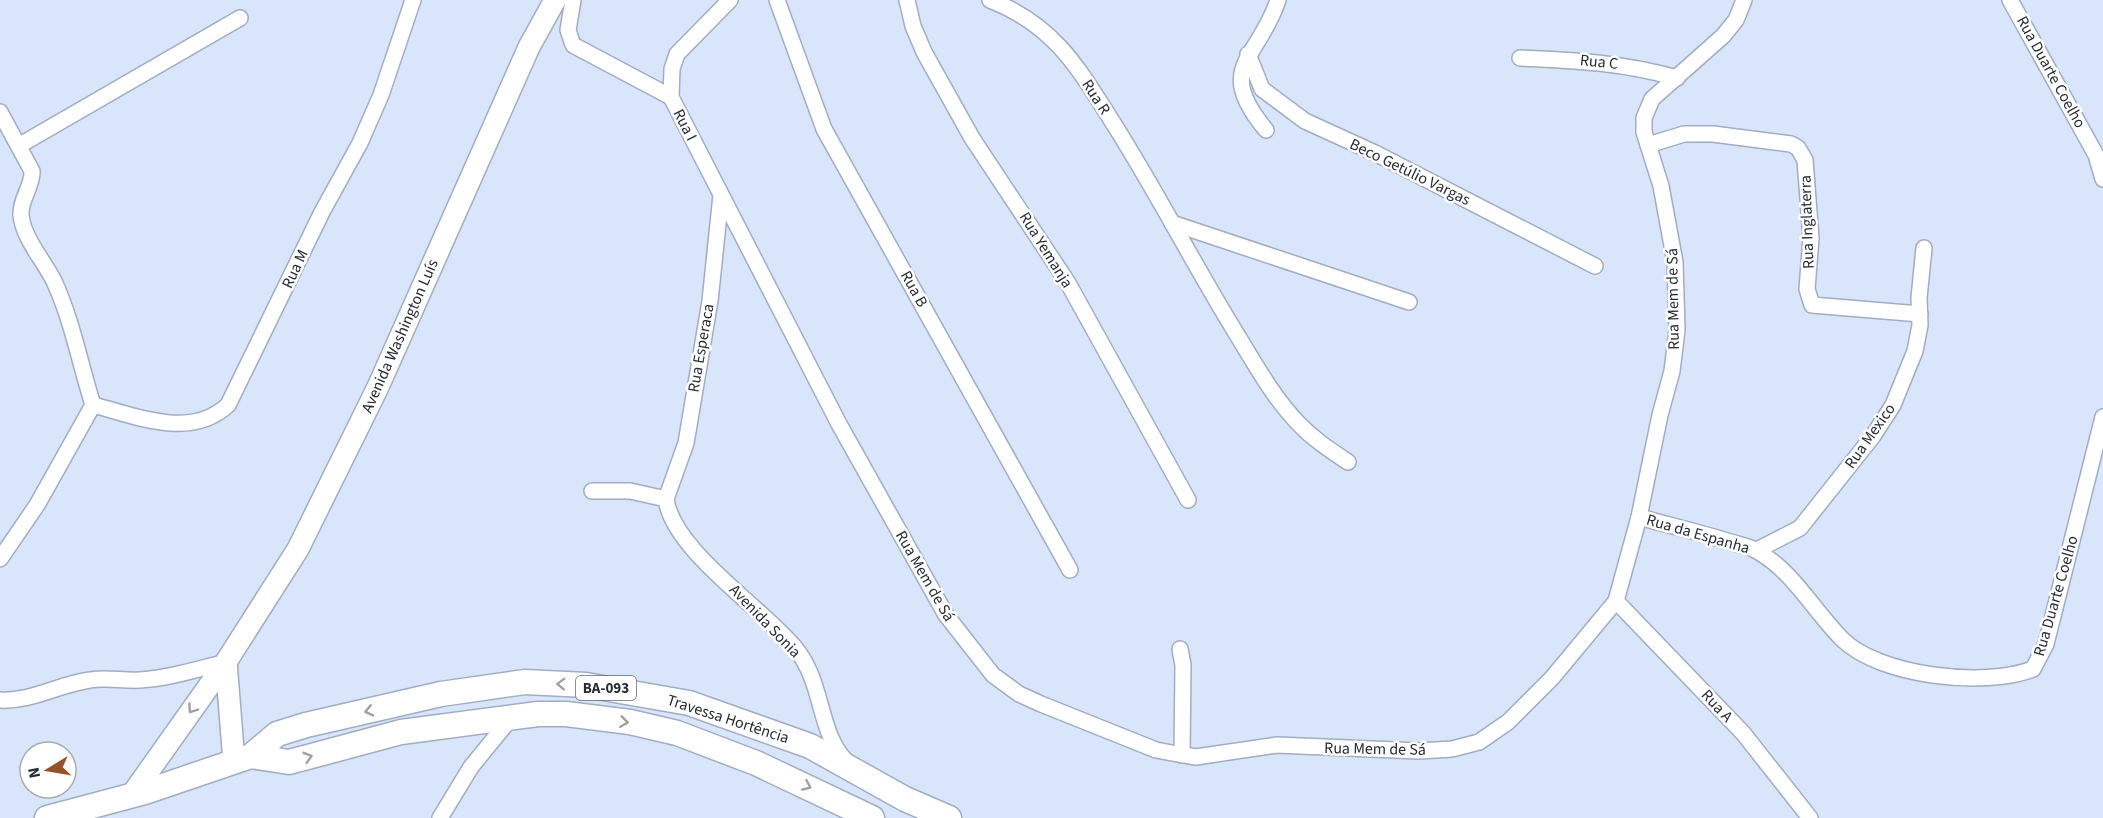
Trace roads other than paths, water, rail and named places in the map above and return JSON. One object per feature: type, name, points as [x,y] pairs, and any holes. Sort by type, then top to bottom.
[{"type":"main road","name":"Avenida Washington Luís","points":[[131,796],[226,662],[298,549],[343,461],[529,47],[555,0]]},
{"type":"main road","points":[[226,662],[242,759]]},
{"type":"main road","name":"Travessa Hortência","points":[[47,818],[131,796],[242,759],[277,734],[441,694],[525,682],[586,685],[689,703],[810,746],[905,799],[950,818]]},
{"type":"main road","name":"Travessa Hortência","points":[[242,759],[289,762],[401,732],[538,714],[566,714],[630,722],[677,733],[756,763],[872,818]]},
{"type":"street","name":"Rua M","points":[[93,405],[184,425],[216,417],[228,405],[322,212],[360,143],[381,94],[413,0]]},
{"type":"street","points":[[573,0],[568,30],[573,45],[671,97]]},
{"type":"street","name":"Rua I","points":[[722,195],[671,97],[672,69],[677,54],[730,0]]},
{"type":"street","name":"Rua B","points":[[777,0],[824,129],[1070,570]]},
{"type":"street","name":"Rua Yemanja","points":[[908,0],[913,26],[924,52],[972,138],[1068,283],[1188,500]]},
{"type":"street","name":"Rua R","points":[[990,0],[1026,16],[1056,41],[1089,84],[1146,174],[1172,223]]},
{"type":"street","points":[[1266,130],[1249,108],[1241,89],[1240,77],[1248,54],[1270,24],[1278,0]]},
{"type":"street","name":"Rua Mem de Sá","points":[[722,195],[845,434],[946,615],[993,675],[1019,694],[1156,750],[1182,755],[1223,754],[1277,745],[1419,751],[1452,749],[1479,742],[1508,722],[1552,678],[1616,601],[1639,517],[1657,426],[1672,371],[1677,330],[1672,241],[1661,186],[1644,132],[1647,109],[1652,99],[1723,36],[1736,20],[1744,0]]},
{"type":"street","name":"Rua Duarte Coelho","points":[[2010,0],[2096,155],[2103,179]]},
{"type":"street","points":[[20,145],[240,18]]},
{"type":"street","name":"Beco Getúlio Vargas","points":[[1248,54],[1262,89],[1305,121],[1375,153],[1595,266]]},
{"type":"street","name":"Rua C","points":[[1520,58],[1611,63],[1638,67],[1677,78]]},
{"type":"street","points":[[0,112],[30,165],[32,181],[21,213],[23,224],[54,281],[93,405],[42,496],[0,559]]},
{"type":"street","name":"Rua Inglaterra","points":[[1648,145],[1684,134],[1713,134],[1791,144],[1798,148],[1804,160],[1811,238],[1807,289],[1812,305],[1920,314]]},
{"type":"street","name":"Rua Esperaca","points":[[666,499],[686,443],[710,301],[722,195]]},
{"type":"street","points":[[1172,223],[1410,302]]},
{"type":"street","points":[[1172,223],[1201,276],[1282,404],[1318,442],[1348,462]]},
{"type":"street","name":"Rua Mexico","points":[[1757,550],[1800,528],[1882,423],[1893,405],[1915,351],[1924,248]]},
{"type":"street","name":"Rua Duarte Coelho","points":[[1757,550],[1782,571],[1857,653],[1880,662],[1938,676],[1984,679],[2021,674],[2032,669],[2046,644],[2096,453],[2103,417]]},
{"type":"street","points":[[591,491],[630,491],[666,499]]},
{"type":"street","name":"Avenida Sonia","points":[[666,499],[671,519],[683,535],[712,568],[796,649],[813,674],[830,740],[837,751],[851,765],[905,799]]},
{"type":"street","name":"Rua da Espanha","points":[[1639,517],[1757,550]]},
{"type":"street","name":"Rua A","points":[[1616,601],[1743,733],[1810,818]]},
{"type":"street","points":[[1180,649],[1183,665],[1182,755]]},
{"type":"street","points":[[0,700],[35,696],[70,684],[99,678],[137,680],[165,678],[226,662]]},
{"type":"street","points":[[440,818],[471,767],[511,718]]}]
